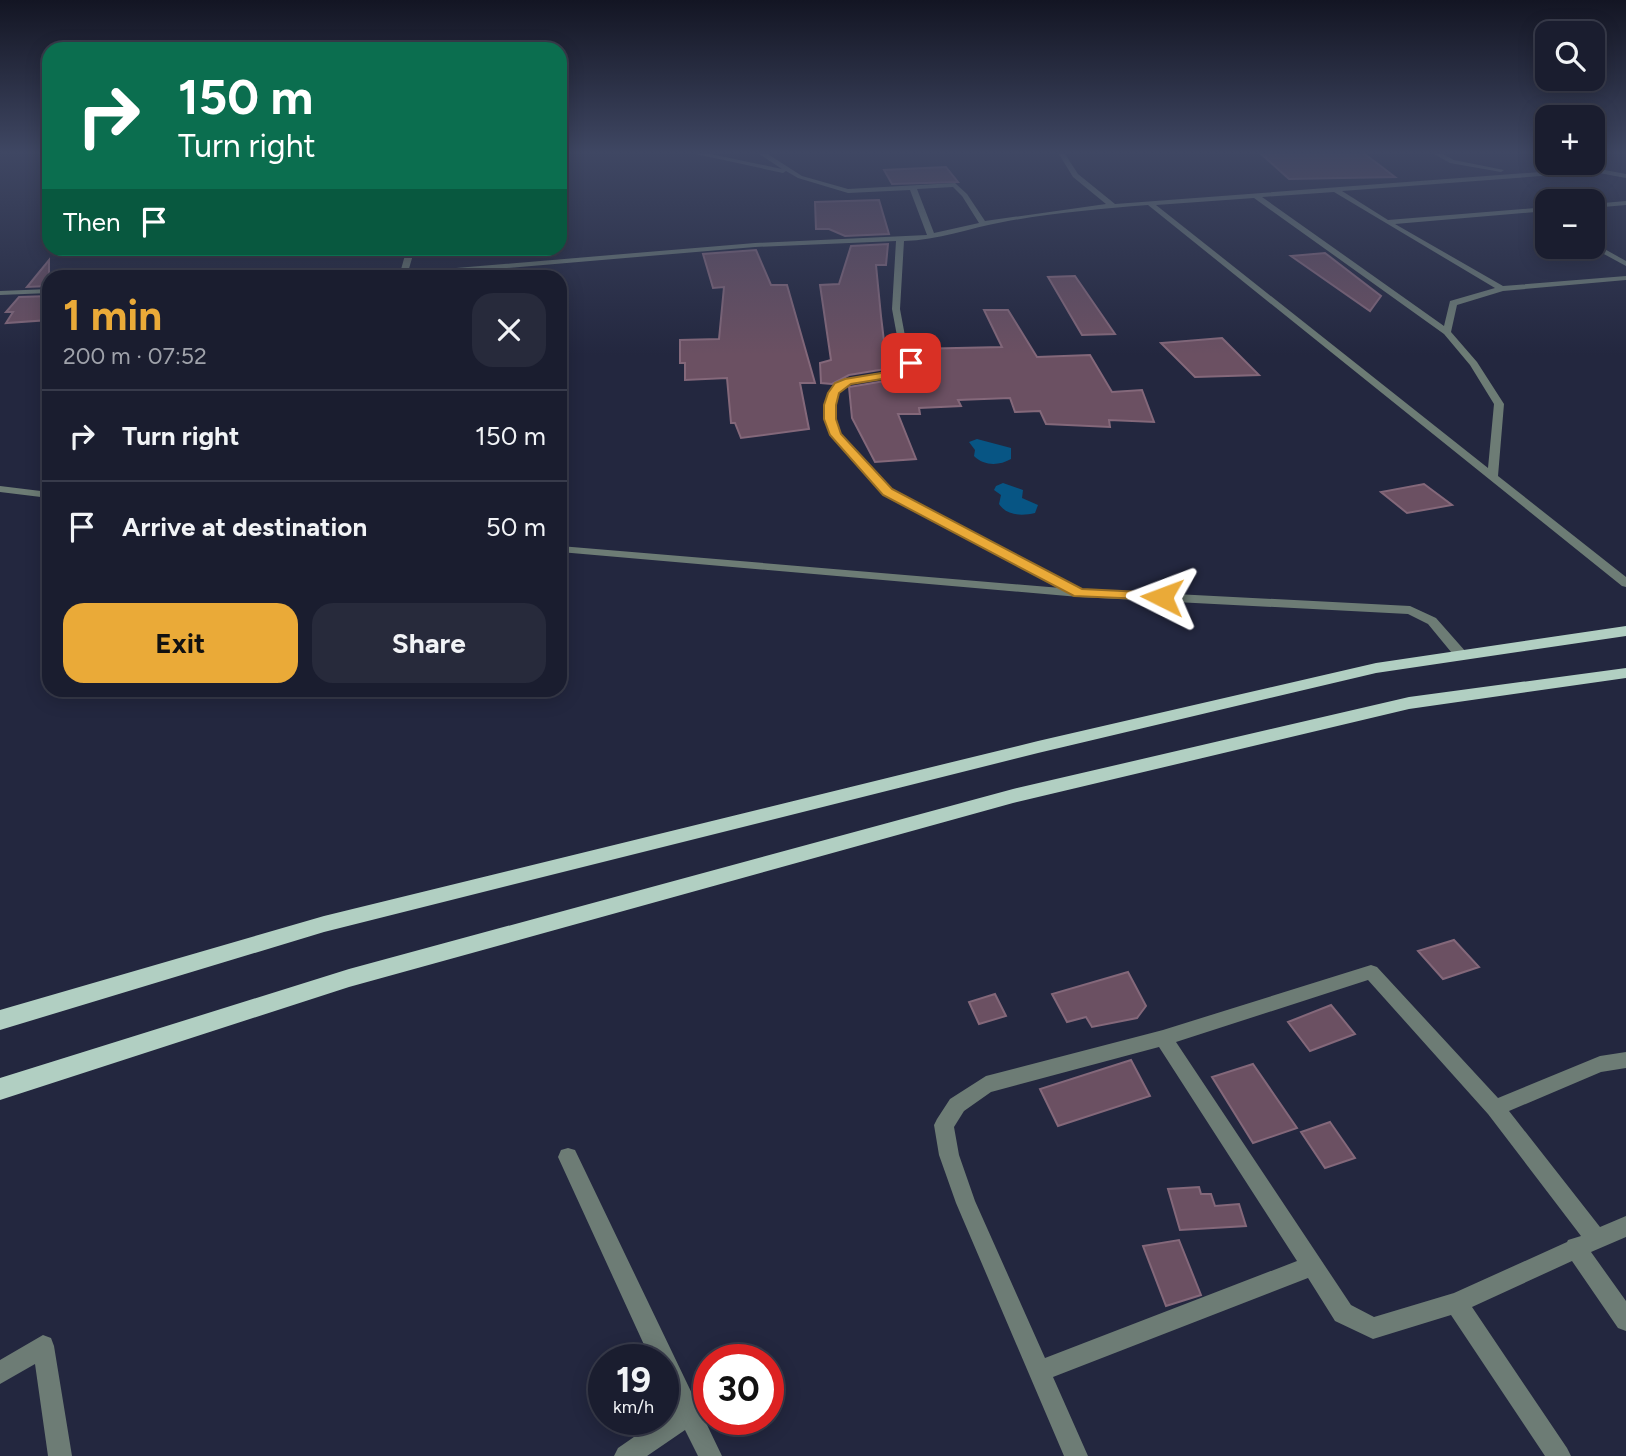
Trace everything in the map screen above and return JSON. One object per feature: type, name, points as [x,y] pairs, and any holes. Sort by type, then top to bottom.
[{"type":"main road","points":[[0,1020],[324,924],[1052,744],[1376,668],[1626,631]]},
{"type":"main road","points":[[0,1089],[349,978],[1013,796],[1409,703],[1626,673]]},
{"type":"street","points":[[925,219],[932,237]]},
{"type":"street","points":[[980,219],[984,225]]},
{"type":"street","points":[[476,270],[755,245],[932,237],[1023,219]]},
{"type":"street","points":[[1169,219],[1625,582]]},
{"type":"street","points":[[1288,219],[1447,332],[1474,364],[1499,404],[1493,477]]},
{"type":"street","points":[[1382,219],[1503,289]]},
{"type":"street","points":[[1387,222],[1422,219]]},
{"type":"street","points":[[900,239],[896,309],[901,336],[912,368],[909,372],[849,381],[839,385],[833,393],[830,405],[830,419],[836,435],[888,492],[1079,593]]},
{"type":"street","points":[[1605,252],[1626,264]]},
{"type":"street","points":[[1447,332],[1453,303],[1503,289],[1626,278]]},
{"type":"street","points":[[0,293],[42,291]]},
{"type":"street","points":[[0,503],[5,490],[42,494]]},
{"type":"street","points":[[567,550],[1079,593],[1410,610],[1432,621],[1461,655]]},
{"type":"street","points":[[1076,1456],[966,1203],[948,1155],[944,1125],[957,1105],[986,1085],[1163,1038],[1371,972],[1495,1108],[1595,1238]]},
{"type":"street","points":[[1163,1038],[1343,1313],[1373,1328],[1456,1303],[1626,1226]]},
{"type":"street","points":[[1495,1108],[1600,1064],[1626,1060]]},
{"type":"street","points":[[568,1157],[656,1344]]},
{"type":"street","points":[[1575,1247],[1626,1320]]},
{"type":"street","points":[[1040,1371],[1313,1266]]},
{"type":"street","points":[[1456,1303],[1559,1456]]},
{"type":"street","points":[[0,1373],[43,1346],[60,1456]]},
{"type":"street","points":[[679,1395],[710,1456]]},
{"type":"street","points":[[626,1456],[688,1414]]},
{"type":"water","points":[[977,439],[1011,448],[1011,459],[1002,463],[982,462],[974,456],[975,450],[969,442]]},
{"type":"water","points":[[1003,483],[1023,490],[1022,498],[1038,505],[1035,513],[1015,514],[1002,508],[999,504],[1001,495],[994,490]]},
{"type":"building","points":[[816,219],[885,219],[889,234],[845,236],[829,229],[816,229]]},
{"type":"building","points":[[888,244],[886,265],[876,265],[884,341],[896,341],[904,366],[849,375],[832,384],[821,383],[820,363],[831,360],[820,285],[839,284],[851,246]]},
{"type":"building","points":[[756,250],[771,285],[787,285],[815,383],[800,383],[809,429],[741,438],[735,423],[731,423],[727,378],[685,380],[685,363],[680,363],[680,340],[719,339],[724,287],[713,288],[703,254]]},
{"type":"building","points":[[1325,253],[1381,296],[1370,311],[1291,256]]},
{"type":"building","points":[[49,260],[49,270],[42,270],[42,286],[27,287]]},
{"type":"building","points":[[1075,276],[1115,334],[1082,335],[1048,277]]},
{"type":"building","points":[[42,296],[42,320],[6,323],[13,312],[6,312],[19,297]]},
{"type":"building","points":[[984,310],[1008,310],[1037,357],[1090,355],[1112,392],[1142,390],[1154,422],[1109,420],[1110,427],[1046,424],[1040,411],[1015,412],[1010,398],[958,400],[961,406],[919,408],[920,414],[898,414],[916,459],[875,462],[852,418],[849,387],[914,376],[919,367],[913,349],[1002,347]]},
{"type":"building","points":[[1222,338],[1259,375],[1195,377],[1161,343]]},
{"type":"building","points":[[1424,484],[1452,505],[1407,513],[1381,492]]},
{"type":"building","points":[[1454,940],[1479,967],[1443,979],[1418,951]]},
{"type":"building","points":[[1128,972],[1146,1006],[1137,1018],[1092,1027],[1086,1017],[1067,1022],[1052,994]]},
{"type":"building","points":[[995,994],[1006,1016],[979,1024],[969,1002]]},
{"type":"building","points":[[1331,1005],[1355,1034],[1310,1051],[1288,1022]]},
{"type":"building","points":[[1131,1060],[1150,1096],[1058,1126],[1040,1089]]},
{"type":"building","points":[[1253,1064],[1297,1128],[1253,1143],[1212,1077]]},
{"type":"building","points":[[1330,1122],[1355,1158],[1325,1168],[1301,1132]]},
{"type":"building","points":[[1199,1187],[1201,1194],[1211,1194],[1215,1206],[1239,1204],[1246,1226],[1180,1230],[1168,1189]]},
{"type":"building","points":[[1179,1240],[1201,1295],[1166,1306],[1143,1246]]},
{"type":"route","points":[[911,363],[909,372],[849,381],[839,385],[833,393],[830,405],[830,419],[836,435],[888,492],[1079,593],[1162,597]]}]
